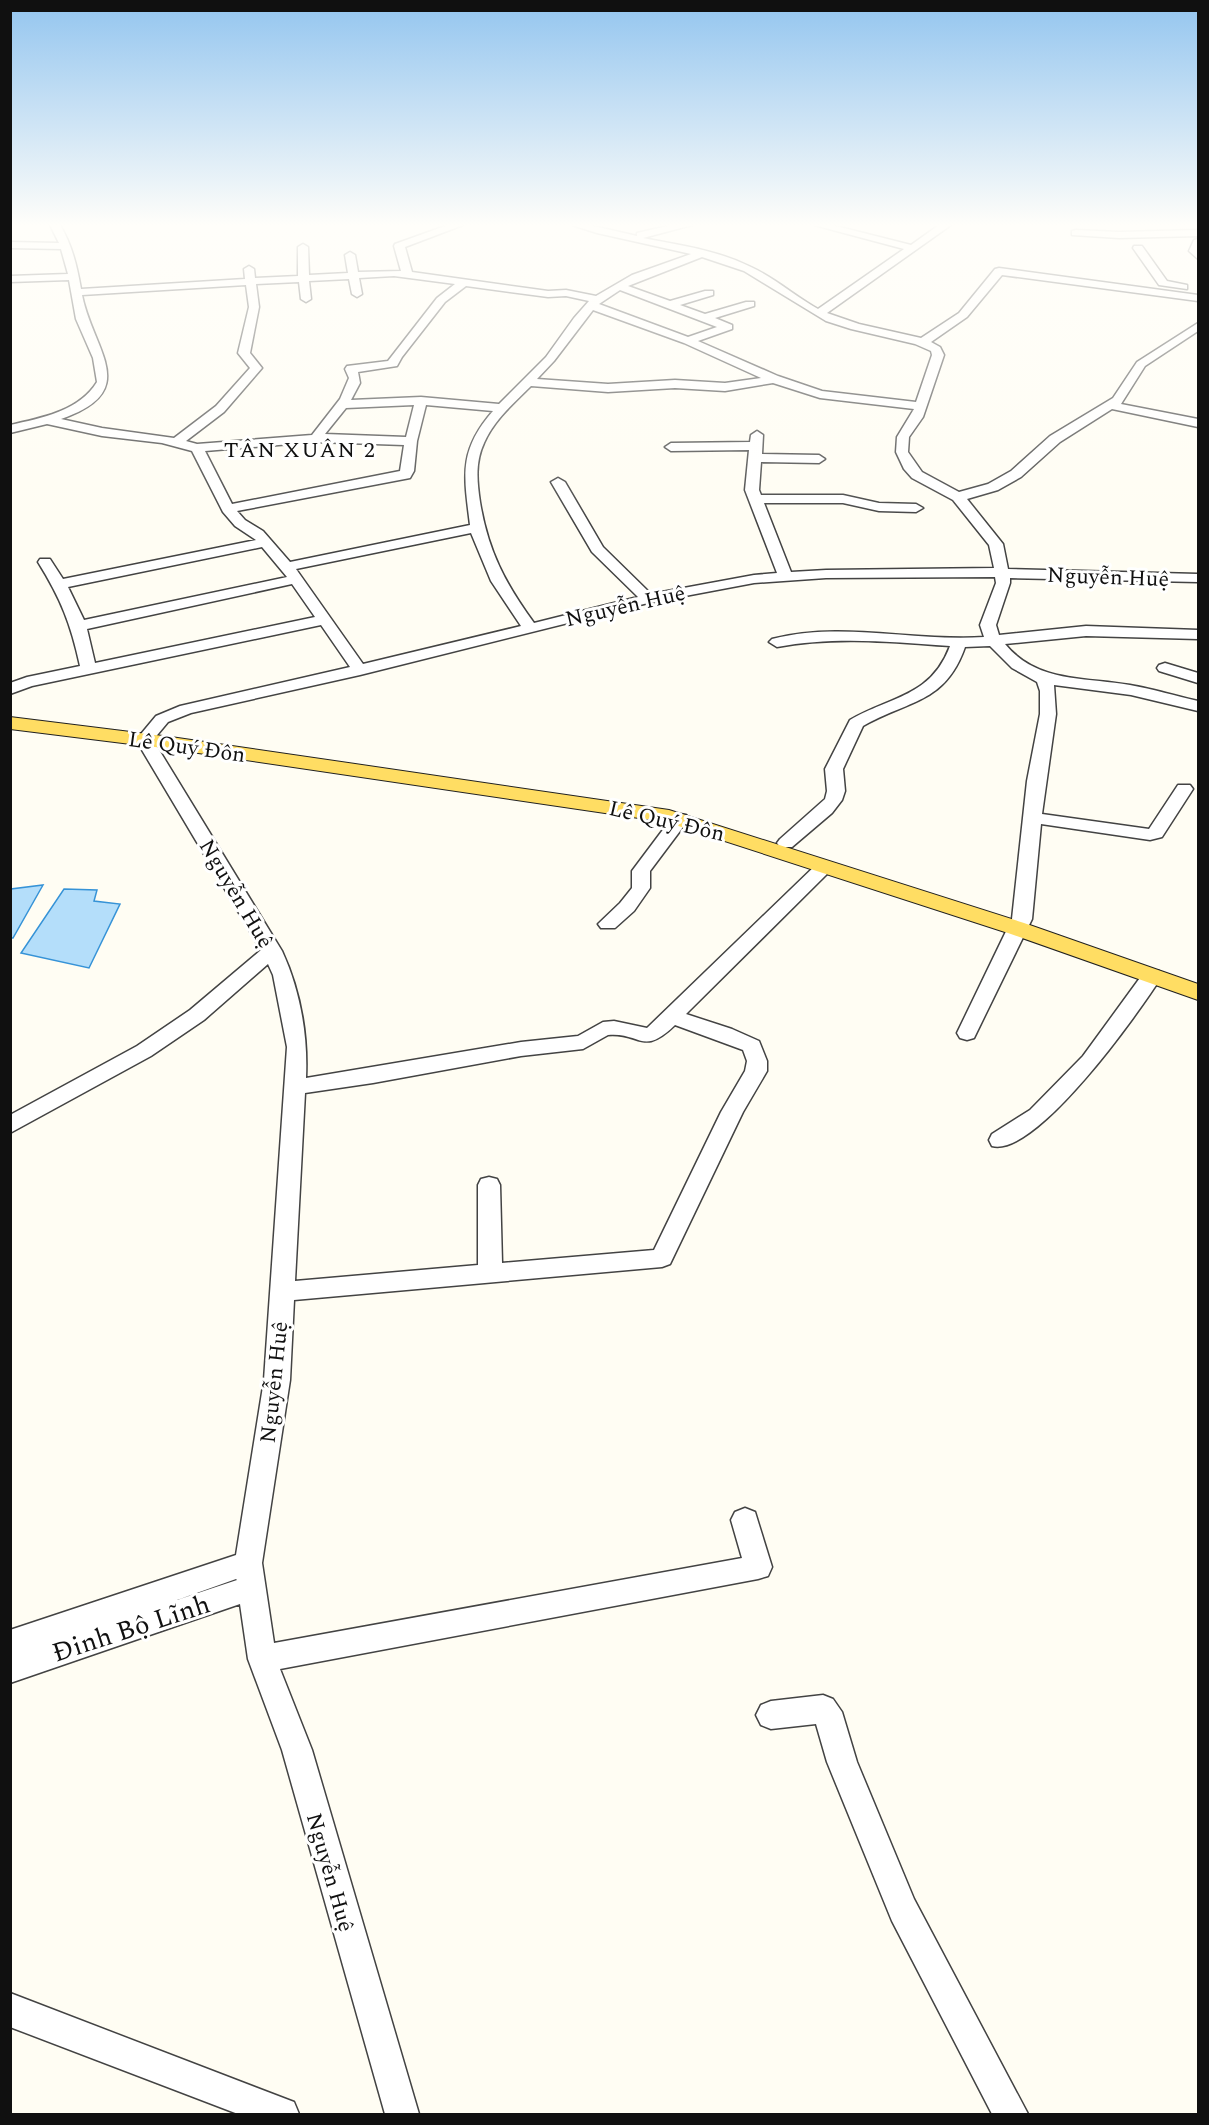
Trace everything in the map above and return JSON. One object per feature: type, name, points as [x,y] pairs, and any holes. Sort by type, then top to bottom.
[{"type":"main road","name":"Lê Quý Đôn","points":[[10,723],[114,737],[146,737],[676,809],[786,843],[1019,923],[1198,980]]},
{"type":"main road","name":"Lê Quý Đôn","points":[[499,786],[680,819],[825,867],[1019,923],[1198,992]]},
{"type":"street","points":[[10,429],[48,420],[86,401],[96,393],[103,382],[101,368],[84,324]]},
{"type":"street","points":[[177,442],[220,409],[256,368],[246,359],[244,353],[250,324]]},
{"type":"street","points":[[316,438],[343,404],[355,381],[351,369],[393,364],[396,356],[422,324]]},
{"type":"street","points":[[530,628],[493,574],[481,546],[471,466],[478,442],[502,408],[550,360],[572,324]]},
{"type":"street","points":[[648,324],[774,379],[820,394],[921,406]]},
{"type":"street","points":[[688,341],[728,328],[719,324]]},
{"type":"street","points":[[848,324],[923,342],[936,349],[938,355],[917,417],[903,437],[902,452],[917,475],[958,497],[996,544],[1002,572],[1001,593],[988,625],[993,640],[1018,665],[1044,679],[1131,690],[1198,706]]},
{"type":"street","points":[[923,342],[949,324]]},
{"type":"street","points":[[958,497],[1005,482],[1055,439],[1110,405],[1124,392],[1141,364],[1198,326]]},
{"type":"street","points":[[527,382],[608,388],[675,384],[725,387],[774,379]]},
{"type":"street","points":[[343,404],[421,401],[502,408]]},
{"type":"street","points":[[228,509],[401,476],[408,471],[411,441],[421,401]]},
{"type":"street","points":[[1110,405],[1198,423]]},
{"type":"street","points":[[48,420],[99,431],[177,442],[197,448],[316,438],[411,441]]},
{"type":"street","points":[[756,446],[751,482],[755,499],[785,576]]},
{"type":"street","points":[[671,447],[756,446],[819,459]]},
{"type":"street","points":[[197,448],[228,509],[240,523],[266,542],[292,573],[360,670]]},
{"type":"street","points":[[558,482],[584,532],[597,549],[648,599]]},
{"type":"street","points":[[755,499],[843,499],[879,507],[916,508]]},
{"type":"street","points":[[80,626],[477,528]]},
{"type":"street","points":[[59,584],[266,542]]},
{"type":"street","points":[[45,562],[80,626],[89,669]]},
{"type":"street","name":"Nguyễn Huệ","points":[[402,2115],[297,1750],[262,1659],[250,1575],[277,1380],[297,1047],[283,975],[272,951],[207,846],[201,831],[148,750],[146,737],[168,715],[186,709],[724,583],[785,576],[901,572],[1002,572],[1198,578]]},
{"type":"street","points":[[10,689],[27,682],[326,620]]},
{"type":"street","points":[[777,642],[805,637],[854,634],[959,642],[1086,630],[1198,634]]},
{"type":"street","points":[[786,843],[826,809],[833,800],[836,791],[834,769],[856,723],[909,700],[938,681],[953,661],[959,642]]},
{"type":"street","points":[[1164,668],[1198,678]]},
{"type":"street","points":[[967,1033],[1019,923],[1036,781],[1048,714],[1048,691],[1044,679]]},
{"type":"street","points":[[1033,818],[1150,835],[1156,833],[1184,789]]},
{"type":"street","points":[[608,924],[627,907],[641,888],[641,872],[680,819]]},
{"type":"street","points":[[296,1087],[373,1076],[521,1049],[583,1042],[603,1029],[614,1028],[645,1036],[654,1033],[825,867]]},
{"type":"street","points":[[10,1125],[144,1051],[197,1015],[272,951]]},
{"type":"street","points":[[1000,1140],[1038,1115],[1090,1061],[1152,976]]},
{"type":"street","points":[[281,1292],[662,1258],[732,1112],[756,1071],[757,1061],[752,1046],[725,1034],[670,1017]]},
{"type":"street","points":[[489,1185],[490,1273]]},
{"type":"street","points":[[262,1659],[758,1567],[746,1520]]},
{"type":"street","name":"Đinh Bộ Lĩnh","points":[[10,1644],[250,1575]]},
{"type":"street","name":"Đinh Bộ Lĩnh","points":[[10,1669],[250,1575]]},
{"type":"street","points":[[771,1715],[823,1709],[831,1722],[842,1762],[903,1910],[1011,2115]]},
{"type":"street","points":[[10,2010],[282,2115]]},
{"type":"water","points":[[43,885],[13,938],[11,938],[11,889]]},
{"type":"water","points":[[64,889],[97,890],[94,901],[120,904],[89,968],[21,953]]},
{"type":"district","name":"TÂN XUÂN 2","points":[[300,449]]}]
